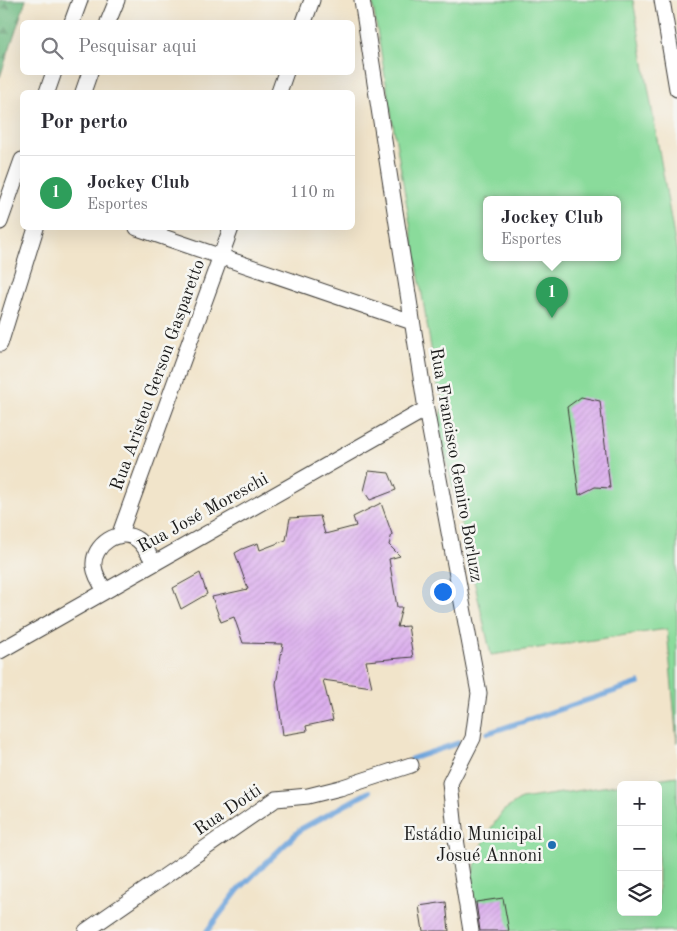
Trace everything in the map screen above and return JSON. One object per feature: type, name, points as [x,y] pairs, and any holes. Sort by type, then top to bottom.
[{"type":"street","points":[[73,20],[80,0]]},
{"type":"street","points":[[109,20],[117,0]]},
{"type":"street","points":[[305,20],[312,0]]},
{"type":"street","name":"Rua Francisco Gemiro Borluzz","points":[[362,0],[426,408],[478,693],[473,738],[450,783],[456,839],[471,931]]},
{"type":"street","points":[[662,0],[677,89]]},
{"type":"street","points":[[48,90],[53,75]]},
{"type":"street","points":[[84,90],[89,75]]},
{"type":"street","points":[[280,90],[285,75]]},
{"type":"street","points":[[0,222],[18,187],[20,174]]},
{"type":"street","points":[[0,344],[35,230]]},
{"type":"street","points":[[143,230],[412,322]]},
{"type":"street","name":"Rua Aristeu Gerson Gasparetto","points":[[119,536],[230,230]]},
{"type":"street","name":"Rua José Moreschi","points":[[0,651],[426,408]]},
{"type":"street","points":[[105,590],[96,576],[94,557],[98,549],[105,542],[119,536],[132,536],[154,562]]},
{"type":"street","name":"Rua Dotti","points":[[86,931],[276,799],[308,796],[332,790],[411,765]]},
{"type":"green space","points":[[0,0],[26,0],[0,77]]},
{"type":"green space","points":[[372,0],[633,0],[677,254],[677,743],[667,629],[491,655],[438,423],[444,402],[437,383]]},
{"type":"green space","name":"Estádio Municipal Josué Annoni","points":[[677,776],[677,931],[478,931],[472,875],[487,834],[503,811],[521,799],[617,785],[617,916],[662,916],[662,781],[643,781]]},
{"type":"building","points":[[581,397],[600,401],[610,488],[595,487],[579,495],[567,407]]},
{"type":"building","points":[[369,471],[389,473],[396,490],[370,500],[364,491]]},
{"type":"building","points":[[381,503],[392,534],[389,545],[400,556],[389,559],[397,607],[402,607],[397,627],[408,626],[413,657],[366,661],[372,687],[323,680],[333,720],[306,726],[307,731],[283,735],[276,684],[283,644],[243,643],[234,617],[221,622],[212,597],[248,589],[235,553],[258,543],[260,550],[286,540],[290,518],[320,516],[325,534],[356,526],[353,517]]},
{"type":"building","points":[[200,573],[207,594],[181,609],[173,588]]},
{"type":"building","points":[[503,898],[509,931],[480,931],[476,902]]},
{"type":"building","points":[[446,902],[449,931],[423,931],[419,906]]},
{"type":"waterway","points":[[488,733],[639,683]]},
{"type":"waterway","points":[[411,759],[458,743]]},
{"type":"waterway","points":[[207,931],[238,890],[301,829],[369,792]]},
{"type":"place","name":"Jockey Club","points":[[552,318]]},
{"type":"place","name":"Estádio Municipal Josué Annoni","points":[[552,845]]}]
